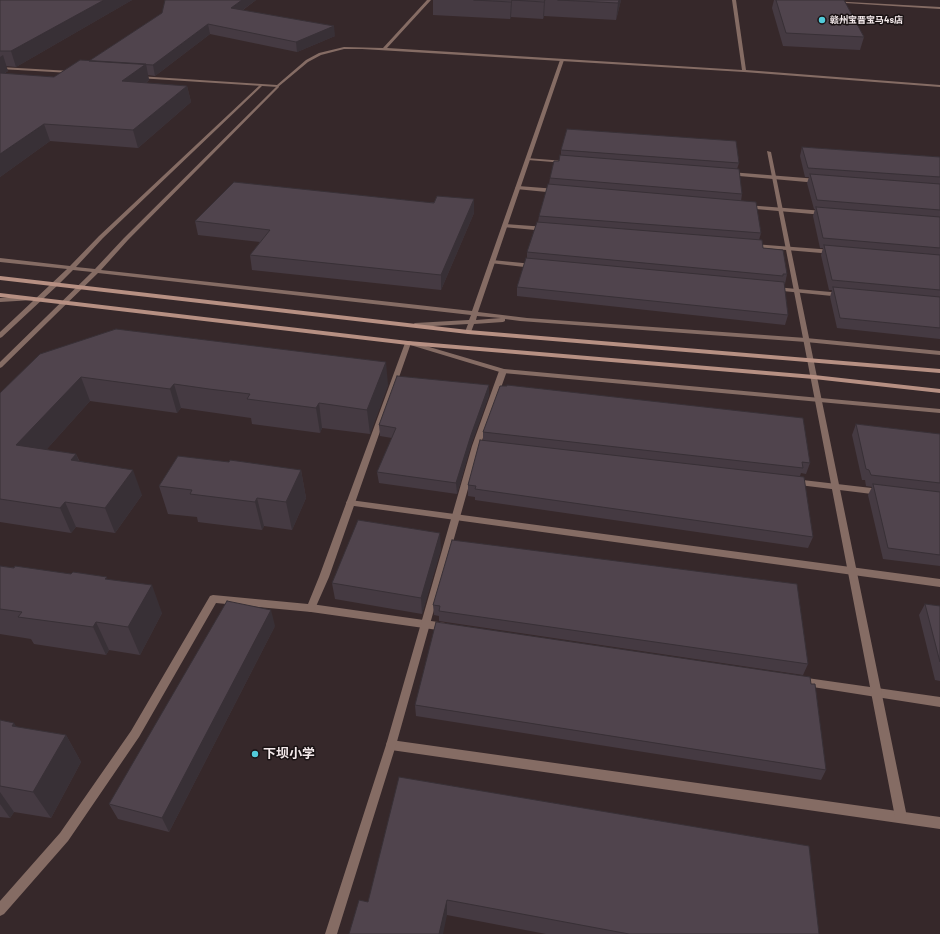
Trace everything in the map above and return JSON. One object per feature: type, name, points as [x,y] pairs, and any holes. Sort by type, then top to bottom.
[{"type":"main road","points":[[0,278],[82,286],[468,332],[940,371]]},
{"type":"main road","points":[[0,295],[408,343],[814,377],[940,391]]},
{"type":"street","points":[[384,49],[429,0]]},
{"type":"street","points":[[734,0],[744,71]]},
{"type":"street","points":[[814,0],[940,8]]},
{"type":"street","points":[[0,366],[97,271],[126,239],[278,86],[308,60],[320,54],[344,48],[384,49],[744,71],[940,86]]},
{"type":"street","points":[[468,332],[562,60]]},
{"type":"street","points":[[0,68],[79,73]]},
{"type":"street","points":[[134,77],[278,86]]},
{"type":"street","points":[[0,336],[56,284],[102,237],[261,85]]},
{"type":"street","points":[[768,152],[901,817]]},
{"type":"street","points":[[528,159],[567,162]]},
{"type":"street","points":[[726,174],[821,181]]},
{"type":"street","points":[[518,188],[565,192]]},
{"type":"street","points":[[740,206],[833,214]]},
{"type":"street","points":[[504,226],[552,229]]},
{"type":"street","points":[[748,245],[841,253]]},
{"type":"street","points":[[0,260],[525,319],[806,340],[940,353]]},
{"type":"street","points":[[492,262],[539,266]]},
{"type":"street","points":[[765,288],[849,296]]},
{"type":"street","points":[[0,300],[40,299]]},
{"type":"street","points":[[415,325],[525,319]]},
{"type":"street","points":[[310,608],[324,577],[408,343],[503,371],[940,411]]},
{"type":"street","points":[[331,934],[391,745],[456,517],[480,447],[503,371]]},
{"type":"street","points":[[788,482],[888,493]]},
{"type":"street","points":[[350,503],[940,583]]},
{"type":"street","points":[[0,910],[64,837],[135,734],[213,599],[310,608],[457,629]]},
{"type":"street","points":[[789,679],[940,702]]},
{"type":"street","points":[[391,745],[940,823]]},
{"type":"building","points":[[0,0],[104,0],[11,51],[0,51]]},
{"type":"building","points":[[165,0],[242,0],[231,8],[334,26],[296,42],[208,24],[153,65],[89,61],[162,13]]},
{"type":"building","points":[[474,0],[512,0],[511,2]]},
{"type":"building","points":[[512,0],[545,0],[544,2]]},
{"type":"building","points":[[558,0],[619,0],[618,3]]},
{"type":"building","points":[[776,0],[844,0],[864,37],[786,33]]},
{"type":"building","points":[[80,60],[146,64],[122,81],[187,86],[133,130],[44,124],[0,154],[0,73],[54,77]]},
{"type":"building","points":[[567,129],[736,141],[739,163],[561,150]]},
{"type":"building","points":[[802,147],[940,157],[940,177],[808,168]]},
{"type":"building","points":[[560,155],[739,169],[742,194],[550,178],[554,161],[559,161]]},
{"type":"building","points":[[810,174],[940,184],[940,210],[817,200]]},
{"type":"building","points":[[234,182],[434,203],[437,196],[474,199],[441,275],[250,255],[270,230],[195,221]]},
{"type":"building","points":[[548,184],[756,202],[761,233],[539,216]]},
{"type":"building","points":[[816,207],[940,217],[940,248],[823,238]]},
{"type":"building","points":[[537,222],[762,240],[763,248],[783,250],[787,274],[783,274],[783,276],[527,252]]},
{"type":"building","points":[[824,245],[940,255],[940,290],[832,280]]},
{"type":"building","points":[[526,258],[784,282],[788,315],[517,287]]},
{"type":"building","points":[[833,287],[940,297],[940,328],[840,318]]},
{"type":"building","points":[[116,329],[386,362],[367,410],[319,403],[316,408],[247,399],[250,394],[174,384],[170,389],[81,377],[16,445],[76,454],[71,460],[133,470],[105,508],[65,502],[60,508],[0,499],[0,393],[40,354]]},
{"type":"building","points":[[397,376],[489,385],[456,483],[377,472],[396,428],[379,425]]},
{"type":"building","points":[[507,385],[803,418],[810,463],[802,462],[803,468],[483,432],[500,386]]},
{"type":"building","points":[[856,424],[940,434],[940,483],[871,475],[869,470],[866,469]]},
{"type":"building","points":[[480,440],[804,477],[813,537],[475,489],[476,486],[468,485]]},
{"type":"building","points":[[178,456],[229,462],[230,460],[301,470],[286,502],[257,498],[255,502],[190,494],[192,490],[159,486]]},
{"type":"building","points":[[873,484],[940,492],[940,555],[888,548]]},
{"type":"building","points":[[358,520],[440,533],[421,598],[332,583]]},
{"type":"building","points":[[452,540],[797,584],[808,664],[439,611],[440,606],[433,605]]},
{"type":"building","points":[[0,566],[14,568],[15,566],[71,574],[73,572],[107,577],[105,579],[152,585],[128,627],[96,622],[93,627],[18,617],[22,612],[0,609]]},
{"type":"building","points":[[227,601],[271,610],[162,818],[109,804]]},
{"type":"building","points":[[925,604],[940,606],[940,662]]},
{"type":"building","points":[[436,622],[810,677],[811,684],[815,684],[826,770],[415,705]]},
{"type":"building","points":[[0,720],[14,723],[12,726],[66,735],[33,792],[0,786]]},
{"type":"building","points":[[399,777],[809,846],[819,934],[629,934],[447,900],[439,934],[349,934],[359,900],[368,902]]},
{"type":"place","name":"赣州宝晋宝马4s店","points":[[822,20]]},
{"type":"place","name":"下坝小学","points":[[255,754]]}]
